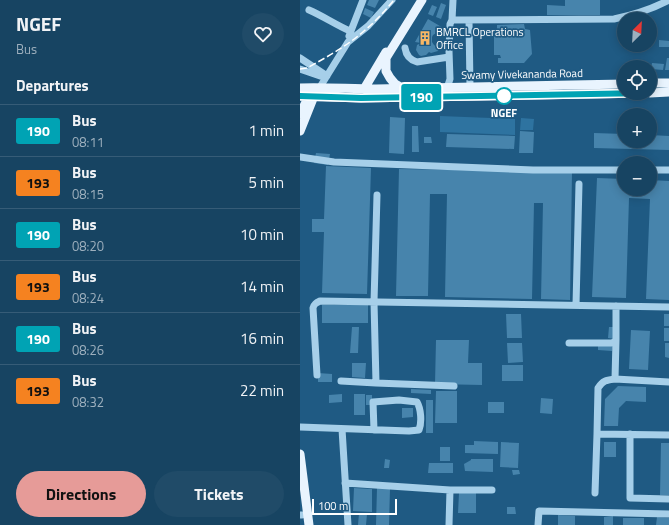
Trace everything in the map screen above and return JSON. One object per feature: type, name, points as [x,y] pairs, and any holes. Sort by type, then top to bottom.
[{"type":"main road","points":[[364,89],[417,0]]},
{"type":"main road","points":[[402,88],[395,84],[386,71],[386,58],[422,0]]},
{"type":"main road","points":[[657,83],[669,83]]},
{"type":"main road","name":"Swamy Vivekananda Road","points":[[312,92],[402,88],[617,84]]},
{"type":"main road","name":"Swamy Vivekananda Road","points":[[300,88],[312,92],[361,98],[617,94]]},
{"type":"main road","points":[[300,114],[312,92]]},
{"type":"main road","points":[[300,131],[312,92]]},
{"type":"main road","points":[[657,93],[669,92]]},
{"type":"main road","points":[[300,454],[309,525]]},
{"type":"main road","points":[[300,500],[303,525]]},
{"type":"street","points":[[348,42],[350,32],[364,0]]},
{"type":"street","points":[[312,92],[325,80],[348,42],[368,26],[392,0]]},
{"type":"street","points":[[447,88],[450,79],[450,24],[452,20],[453,0]]},
{"type":"street","points":[[452,20],[614,19],[633,15],[669,0]]},
{"type":"street","points":[[309,10],[323,16],[350,32]]},
{"type":"street","points":[[469,20],[470,87]]},
{"type":"street","points":[[405,48],[409,58],[417,62],[449,57]]},
{"type":"street","points":[[300,58],[326,77]]},
{"type":"street","points":[[300,69],[326,77]]},
{"type":"street","points":[[300,158],[334,162],[533,170],[617,170]]},
{"type":"street","points":[[657,170],[669,170]]},
{"type":"street","points":[[576,305],[579,184]]},
{"type":"street","points":[[376,383],[374,302],[377,195]]},
{"type":"street","points":[[317,375],[313,308],[314,304],[320,301],[669,307]]},
{"type":"street","points":[[615,378],[616,306]]},
{"type":"street","points":[[569,343],[611,343],[616,340]]},
{"type":"street","points":[[595,493],[598,388],[601,383],[605,380],[615,378],[669,382]]},
{"type":"street","points":[[342,381],[454,386]]},
{"type":"street","points":[[300,427],[342,429],[374,430],[409,431],[419,430],[421,425],[420,406],[417,402],[399,400],[373,402],[374,430]]},
{"type":"street","points":[[342,429],[348,525]]},
{"type":"street","points":[[597,434],[669,435]]},
{"type":"street","points":[[630,434],[630,498],[669,499]]},
{"type":"street","points":[[346,483],[450,490],[492,490]]},
{"type":"street","points":[[449,525],[450,490]]},
{"type":"street","points":[[538,525],[538,511],[669,514]]},
{"type":"shaded area","points":[[440,116],[515,119],[515,135],[440,132]]},
{"type":"shaded area","points":[[521,118],[534,119],[533,130],[520,130]]},
{"type":"building","points":[[369,0],[379,0],[375,8],[367,5]]},
{"type":"building","points":[[565,0],[600,0],[600,15],[547,15],[547,5],[565,6]]},
{"type":"building","points":[[441,3],[446,5],[441,19],[436,17]]},
{"type":"building","points":[[432,5],[437,7],[433,16],[428,14]]},
{"type":"building","points":[[365,8],[374,12],[371,18],[363,14]]},
{"type":"building","name":"BMRCL Operations Office","points":[[428,19],[445,29],[443,33],[438,32],[432,37],[432,42],[439,48],[438,51],[431,53],[429,52],[426,55],[421,56],[416,50],[417,45],[421,43],[415,42]]},
{"type":"building","points":[[524,24],[525,29],[530,30],[532,54],[524,63],[498,63],[498,58],[501,58],[500,55],[494,55],[494,31],[497,31],[497,25]]},
{"type":"building","points":[[659,40],[669,41],[669,47],[659,47]]},
{"type":"building","points":[[667,58],[669,58],[669,70],[665,70]]},
{"type":"building","points":[[657,63],[664,64],[663,70],[657,70]]},
{"type":"building","points":[[390,117],[405,118],[404,154],[389,153]]},
{"type":"building","points":[[412,126],[418,126],[419,152],[412,152]]},
{"type":"building","points":[[520,131],[534,132],[533,153],[519,153]]},
{"type":"building","points":[[594,133],[617,134],[617,148],[657,148],[657,135],[669,136],[669,150],[594,148]]},
{"type":"building","points":[[447,134],[515,136],[514,149],[446,147]]},
{"type":"building","points":[[424,137],[431,137],[432,143],[424,143]]},
{"type":"building","points":[[316,153],[330,154],[328,165],[314,163]]},
{"type":"building","points":[[326,166],[371,168],[367,294],[322,293],[324,232],[312,232],[312,219],[324,219]]},
{"type":"building","points":[[399,169],[572,172],[570,300],[541,299],[543,203],[534,203],[532,299],[445,297],[447,194],[430,194],[428,296],[396,296]]},
{"type":"building","points":[[597,178],[617,179],[617,196],[657,196],[657,180],[669,181],[669,300],[646,299],[650,199],[629,198],[626,298],[592,297]]},
{"type":"building","points":[[322,305],[368,305],[368,323],[322,323]]},
{"type":"building","points":[[506,314],[521,314],[522,338],[507,338]]},
{"type":"building","points":[[664,314],[669,314],[669,326],[664,326]]},
{"type":"building","points":[[352,327],[359,327],[358,353],[350,353]]},
{"type":"building","points":[[609,327],[616,327],[615,339],[608,338]]},
{"type":"building","points":[[664,328],[669,328],[669,341],[664,341]]},
{"type":"building","points":[[631,330],[650,331],[648,370],[629,369]]},
{"type":"building","points":[[436,340],[469,340],[468,363],[482,363],[482,385],[435,384]]},
{"type":"building","points":[[507,343],[522,343],[523,362],[508,363]]},
{"type":"building","points":[[665,343],[669,343],[669,358],[665,357]]},
{"type":"building","points":[[598,345],[613,346],[612,351],[598,350]]},
{"type":"building","points":[[352,363],[366,363],[365,378],[352,377]]},
{"type":"building","points":[[502,365],[523,365],[523,381],[502,381]]},
{"type":"building","points":[[318,373],[332,374],[332,382],[318,382]]},
{"type":"building","points":[[618,386],[646,387],[646,402],[626,401],[619,408],[618,426],[604,426],[605,399]]},
{"type":"building","points":[[411,389],[431,390],[431,394],[411,393]]},
{"type":"building","points":[[436,391],[457,391],[457,423],[435,423]]},
{"type":"building","points":[[342,394],[342,402],[329,403],[329,395]]},
{"type":"building","points":[[354,394],[365,394],[365,415],[354,415]]},
{"type":"building","points":[[366,395],[372,395],[372,405],[366,405]]},
{"type":"building","points":[[541,398],[553,399],[552,414],[540,413]]},
{"type":"building","points":[[426,400],[433,400],[433,433],[426,433]]},
{"type":"building","points":[[488,402],[504,402],[504,413],[488,413]]},
{"type":"building","points":[[402,408],[413,408],[413,417],[402,418]]},
{"type":"building","points":[[474,441],[498,442],[498,454],[465,453],[465,445],[474,445]]},
{"type":"building","points":[[501,442],[519,443],[518,468],[500,467]]},
{"type":"building","points":[[604,442],[616,442],[616,457],[604,457]]},
{"type":"building","points":[[661,443],[669,443],[669,495],[660,495]]},
{"type":"building","points":[[440,447],[450,447],[450,461],[440,461]]},
{"type":"building","points":[[385,459],[390,460],[389,468],[384,468]]},
{"type":"building","points":[[471,459],[493,459],[493,472],[465,471],[464,464]]},
{"type":"building","points":[[429,463],[453,463],[453,473],[428,473]]},
{"type":"building","points":[[512,470],[519,470],[520,474],[513,475]]},
{"type":"building","points":[[354,488],[372,489],[372,512],[353,511]]},
{"type":"building","points":[[377,488],[390,489],[389,525],[376,525]]},
{"type":"building","points":[[459,493],[476,493],[476,513],[458,513]]},
{"type":"building","points":[[507,507],[515,507],[516,514],[507,514]]},
{"type":"building","points":[[359,513],[367,514],[366,525],[358,525]]},
{"type":"building","points":[[558,515],[575,516],[575,525],[558,525]]},
{"type":"building","points":[[613,516],[613,525],[604,525],[604,517]]},
{"type":"building","points":[[657,517],[669,518],[669,525],[656,525]]},
{"type":"building","points":[[623,518],[644,518],[644,525],[623,525]]},
{"type":"railway","points":[[300,69],[307,68],[351,42],[372,24],[394,0]]},
{"type":"bus line","name":"190","points":[[300,96],[361,98],[617,94]]},
{"type":"place","name":"BMRCL Operations Office","points":[[425,38]]},
{"type":"place","name":"NGEF","points":[[504,96]]}]
